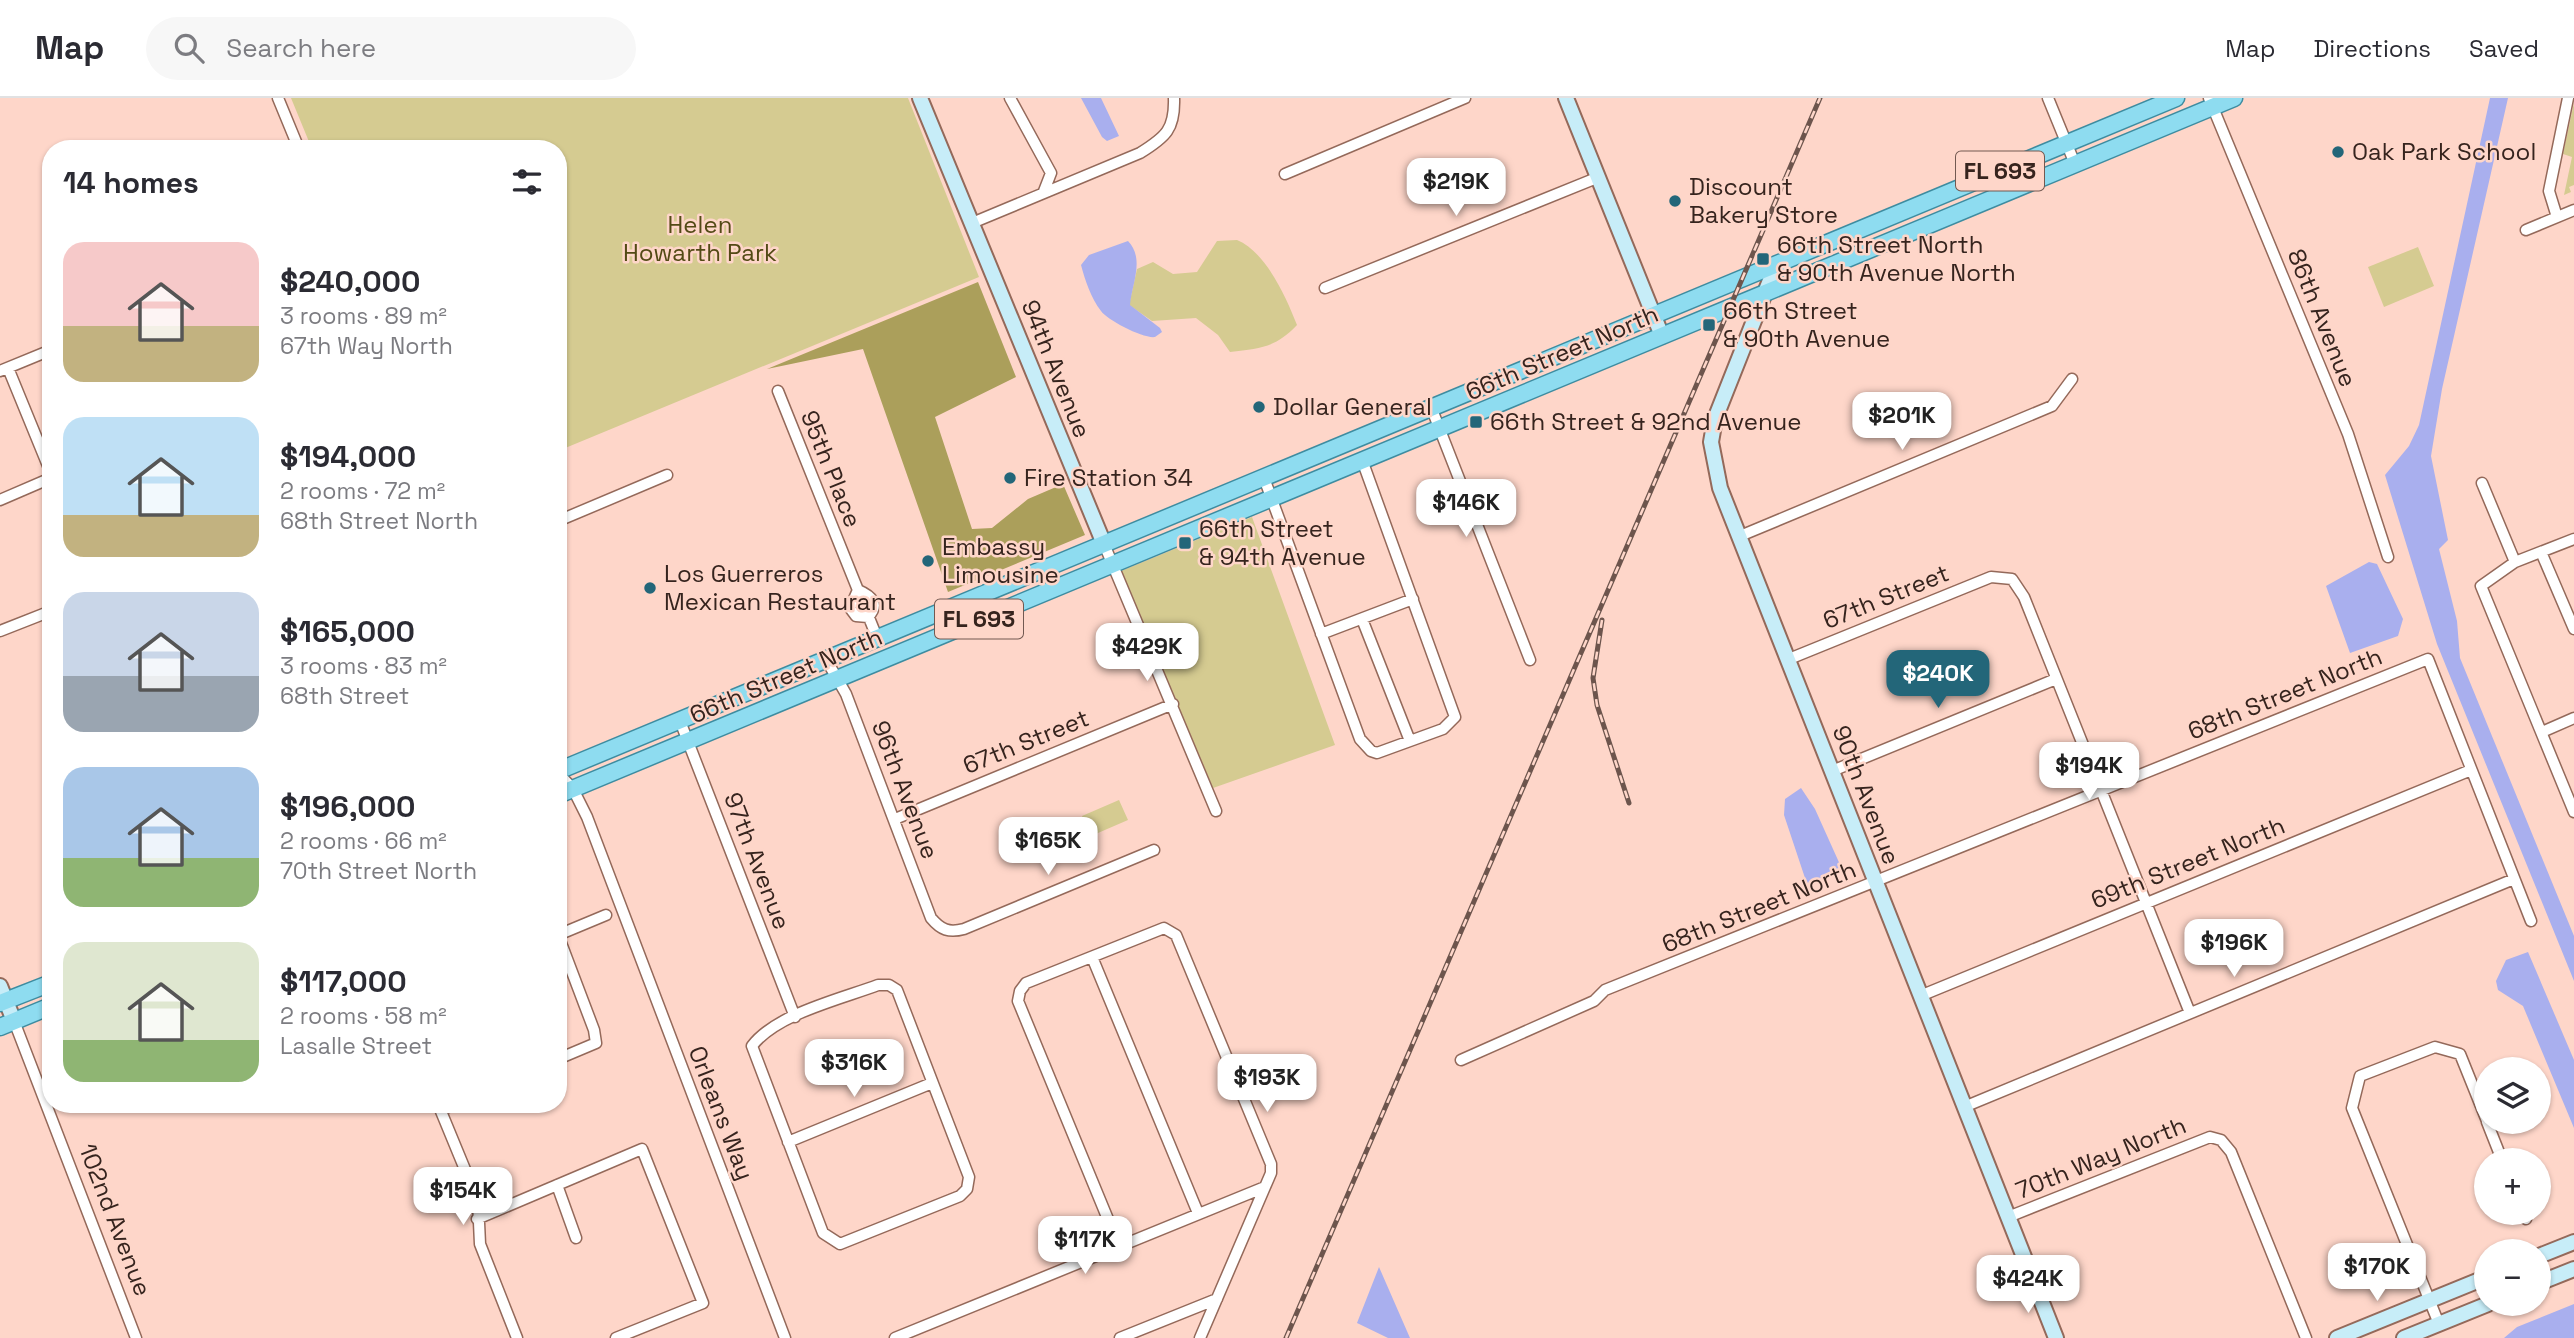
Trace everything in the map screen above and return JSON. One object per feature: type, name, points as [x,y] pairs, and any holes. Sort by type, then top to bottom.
[{"type":"main road","name":"66th Street North","points":[[567,768],[2176,98]]},
{"type":"main road","name":"66th Street North","points":[[567,792],[1766,294],[2075,164],[2211,102],[2234,98]]},
{"type":"main road","points":[[1932,200],[1940,220]]},
{"type":"main road","points":[[2,997],[42,986]]},
{"type":"main road","points":[[7,1024],[42,1010]]},
{"type":"street","points":[[278,98],[295,140]]},
{"type":"street","name":"94th Avenue","points":[[920,98],[1111,564],[1173,704],[1216,811]]},
{"type":"street","points":[[1010,98],[1051,173],[1044,191]]},
{"type":"street","points":[[972,223],[1140,153],[1161,140],[1174,120],[1174,98]]},
{"type":"street","points":[[1284,174],[1465,98]]},
{"type":"street","points":[[1566,98],[1662,336]]},
{"type":"street","points":[[2048,98],[2075,164]]},
{"type":"street","points":[[2557,218],[2549,191],[2568,98]]},
{"type":"street","name":"86th Avenue","points":[[2211,102],[2347,434],[2388,556]]},
{"type":"street","points":[[1325,288],[1599,177]]},
{"type":"street","points":[[2526,230],[2574,210]]},
{"type":"street","name":"90th Avenue","points":[[1776,265],[1719,409],[1711,442],[1720,488],[2056,1338]]},
{"type":"street","points":[[42,354],[4,370],[42,456]]},
{"type":"street","points":[[1740,536],[2052,406],[2072,379]]},
{"type":"street","name":"95th Place","points":[[778,391],[878,640]]},
{"type":"street","points":[[1431,407],[1530,660]]},
{"type":"street","points":[[1264,478],[1364,747],[1377,753],[1443,729],[1455,717],[1362,460]]},
{"type":"street","points":[[567,518],[667,475]]},
{"type":"street","points":[[0,499],[42,480]]},
{"type":"street","points":[[2482,483],[2515,562]]},
{"type":"street","points":[[2574,539],[2515,562],[2481,586],[2574,812]]},
{"type":"street","points":[[2541,552],[2574,629]]},
{"type":"street","name":"67th Street","points":[[1789,659],[2000,576],[2012,579],[2019,586],[2056,679]]},
{"type":"street","points":[[1321,634],[1413,599]]},
{"type":"street","points":[[0,631],[42,615]]},
{"type":"street","points":[[1362,619],[1410,741]]},
{"type":"street","name":"68th Street North","points":[[1461,1060],[1594,1001],[1605,990],[2428,659],[2471,770]]},
{"type":"street","name":"96th Avenue","points":[[827,661],[846,694],[931,918],[946,931],[964,929],[1154,850]]},
{"type":"street","points":[[1832,771],[2056,679],[2190,1013]]},
{"type":"street","name":"67th Street","points":[[895,818],[1173,704]]},
{"type":"street","points":[[2542,732],[2574,718]]},
{"type":"street","name":"97th Avenue","points":[[680,721],[795,1017]]},
{"type":"street","points":[[2471,770],[2531,921]]},
{"type":"street","name":"69th Street North","points":[[1920,996],[2471,770]]},
{"type":"street","name":"Orleans Way","points":[[567,794],[620,903],[785,1338]]},
{"type":"street","points":[[1964,1107],[2514,879]]},
{"type":"street","points":[[567,931],[606,915]]},
{"type":"street","points":[[1119,1246],[1018,1001],[1020,991],[1027,983],[1164,928],[1176,935],[1271,1164],[1265,1187],[1200,1338]]},
{"type":"street","points":[[1092,957],[1198,1213]]},
{"type":"street","points":[[567,959],[594,1030],[596,1043],[567,1055]]},
{"type":"street","points":[[878,985],[889,985],[897,990],[969,1177],[967,1189],[960,1196],[840,1244],[831,1241],[823,1233],[752,1046],[760,1035],[795,1017],[878,985]]},
{"type":"street","name":"102nd Avenue","points":[[2,997],[7,1024],[42,1109]]},
{"type":"street","points":[[2439,1324],[2352,1108],[2360,1076],[2435,1047],[2460,1054],[2474,1089]]},
{"type":"street","points":[[788,1142],[932,1083]]},
{"type":"street","name":"102nd Avenue","points":[[44,1113],[136,1338]]},
{"type":"street","points":[[442,1113],[478,1200],[480,1244],[517,1338]]},
{"type":"street","name":"70th Way North","points":[[2008,1217],[2210,1137],[2221,1140],[2231,1152],[2306,1338]]},
{"type":"street","points":[[477,1219],[642,1149],[703,1303],[615,1338]]},
{"type":"street","points":[[557,1185],[576,1238]]},
{"type":"street","points":[[895,1338],[1265,1187]]},
{"type":"street","points":[[2551,1251],[2574,1242]]},
{"type":"street","points":[[2551,1278],[2574,1269]]},
{"type":"street","points":[[2337,1338],[2474,1283]]},
{"type":"street","points":[[1120,1338],[1217,1299]]},
{"type":"street","points":[[2404,1338],[2474,1310]]},
{"type":"green space","name":"Helen Howarth Park","points":[[291,98],[908,98],[979,277],[567,447],[567,140],[308,140]]},
{"type":"green space","points":[[2574,103],[2574,185],[2569,187],[2571,192],[2564,195],[2572,157],[2563,154]]},
{"type":"green space","points":[[1237,240],[1257,254],[1274,276],[1297,325],[1274,343],[1230,352],[1218,335],[1196,318],[1152,321],[1129,305],[1137,269],[1153,262],[1173,274],[1197,272],[1217,241]]},
{"type":"green space","points":[[2418,247],[2434,286],[2384,307],[2368,267]]},
{"type":"green space","points":[[1252,517],[1335,745],[1213,788],[1121,571]]},
{"type":"green space","points":[[1119,800],[1128,820],[1091,836],[1082,816]]},
{"type":"shaded area","points":[[978,282],[1016,377],[935,417],[972,529],[992,528],[1028,499],[1063,484],[1085,535],[948,592],[863,349],[767,369]]},
{"type":"water","points":[[1081,98],[1101,98],[1119,136],[1107,141],[1102,137]]},
{"type":"water","points":[[2490,98],[2508,98],[2442,389],[2431,456],[2448,540],[2439,549],[2457,621],[2460,658],[2574,936],[2574,981],[2437,644],[2385,475],[2409,446],[2419,425]]},
{"type":"water","points":[[1128,241],[1137,263],[1130,305],[1160,328],[1162,332],[1155,337],[1135,332],[1105,315],[1091,295],[1081,265],[1089,255]]},
{"type":"water","points":[[2369,562],[2377,564],[2403,619],[2398,636],[2350,653],[2326,586]]},
{"type":"water","points":[[1801,788],[1815,809],[1842,869],[1807,884],[1784,815],[1785,799]]},
{"type":"water","points":[[2528,952],[2574,1060],[2574,1128],[2551,1073],[2551,1057],[2544,1057],[2523,1006],[2498,990],[2496,981],[2506,960]]},
{"type":"water","points":[[1379,1267],[1410,1338],[1388,1338],[1357,1323]]},
{"type":"water","points":[[2574,1304],[2574,1338],[2504,1338],[2517,1327],[2551,1316],[2551,1313]]},
{"type":"railway","points":[[1286,1338],[1820,98]]},
{"type":"railway","points":[[1602,620],[1593,678],[1597,705],[1629,803]]},
{"type":"place","name":"Oak Park School","points":[[2338,152]]},
{"type":"place","name":"Discount Bakery Store","points":[[1675,201]]},
{"type":"place","name":"66th Street North & 90th Avenue North","points":[[1763,259]]},
{"type":"place","name":"66th Street & 90th Avenue","points":[[1709,325]]},
{"type":"place","name":"Dollar General","points":[[1259,407]]},
{"type":"place","name":"66th Street & 92nd Avenue","points":[[1476,422]]},
{"type":"place","name":"Fire Station 34","points":[[1010,478]]},
{"type":"place","name":"66th Street & 94th Avenue","points":[[1185,543]]},
{"type":"place","name":"Embassy Limousine","points":[[928,561]]},
{"type":"place","name":"Los Guerreros Mexican Restaurant","points":[[650,588]]}]
